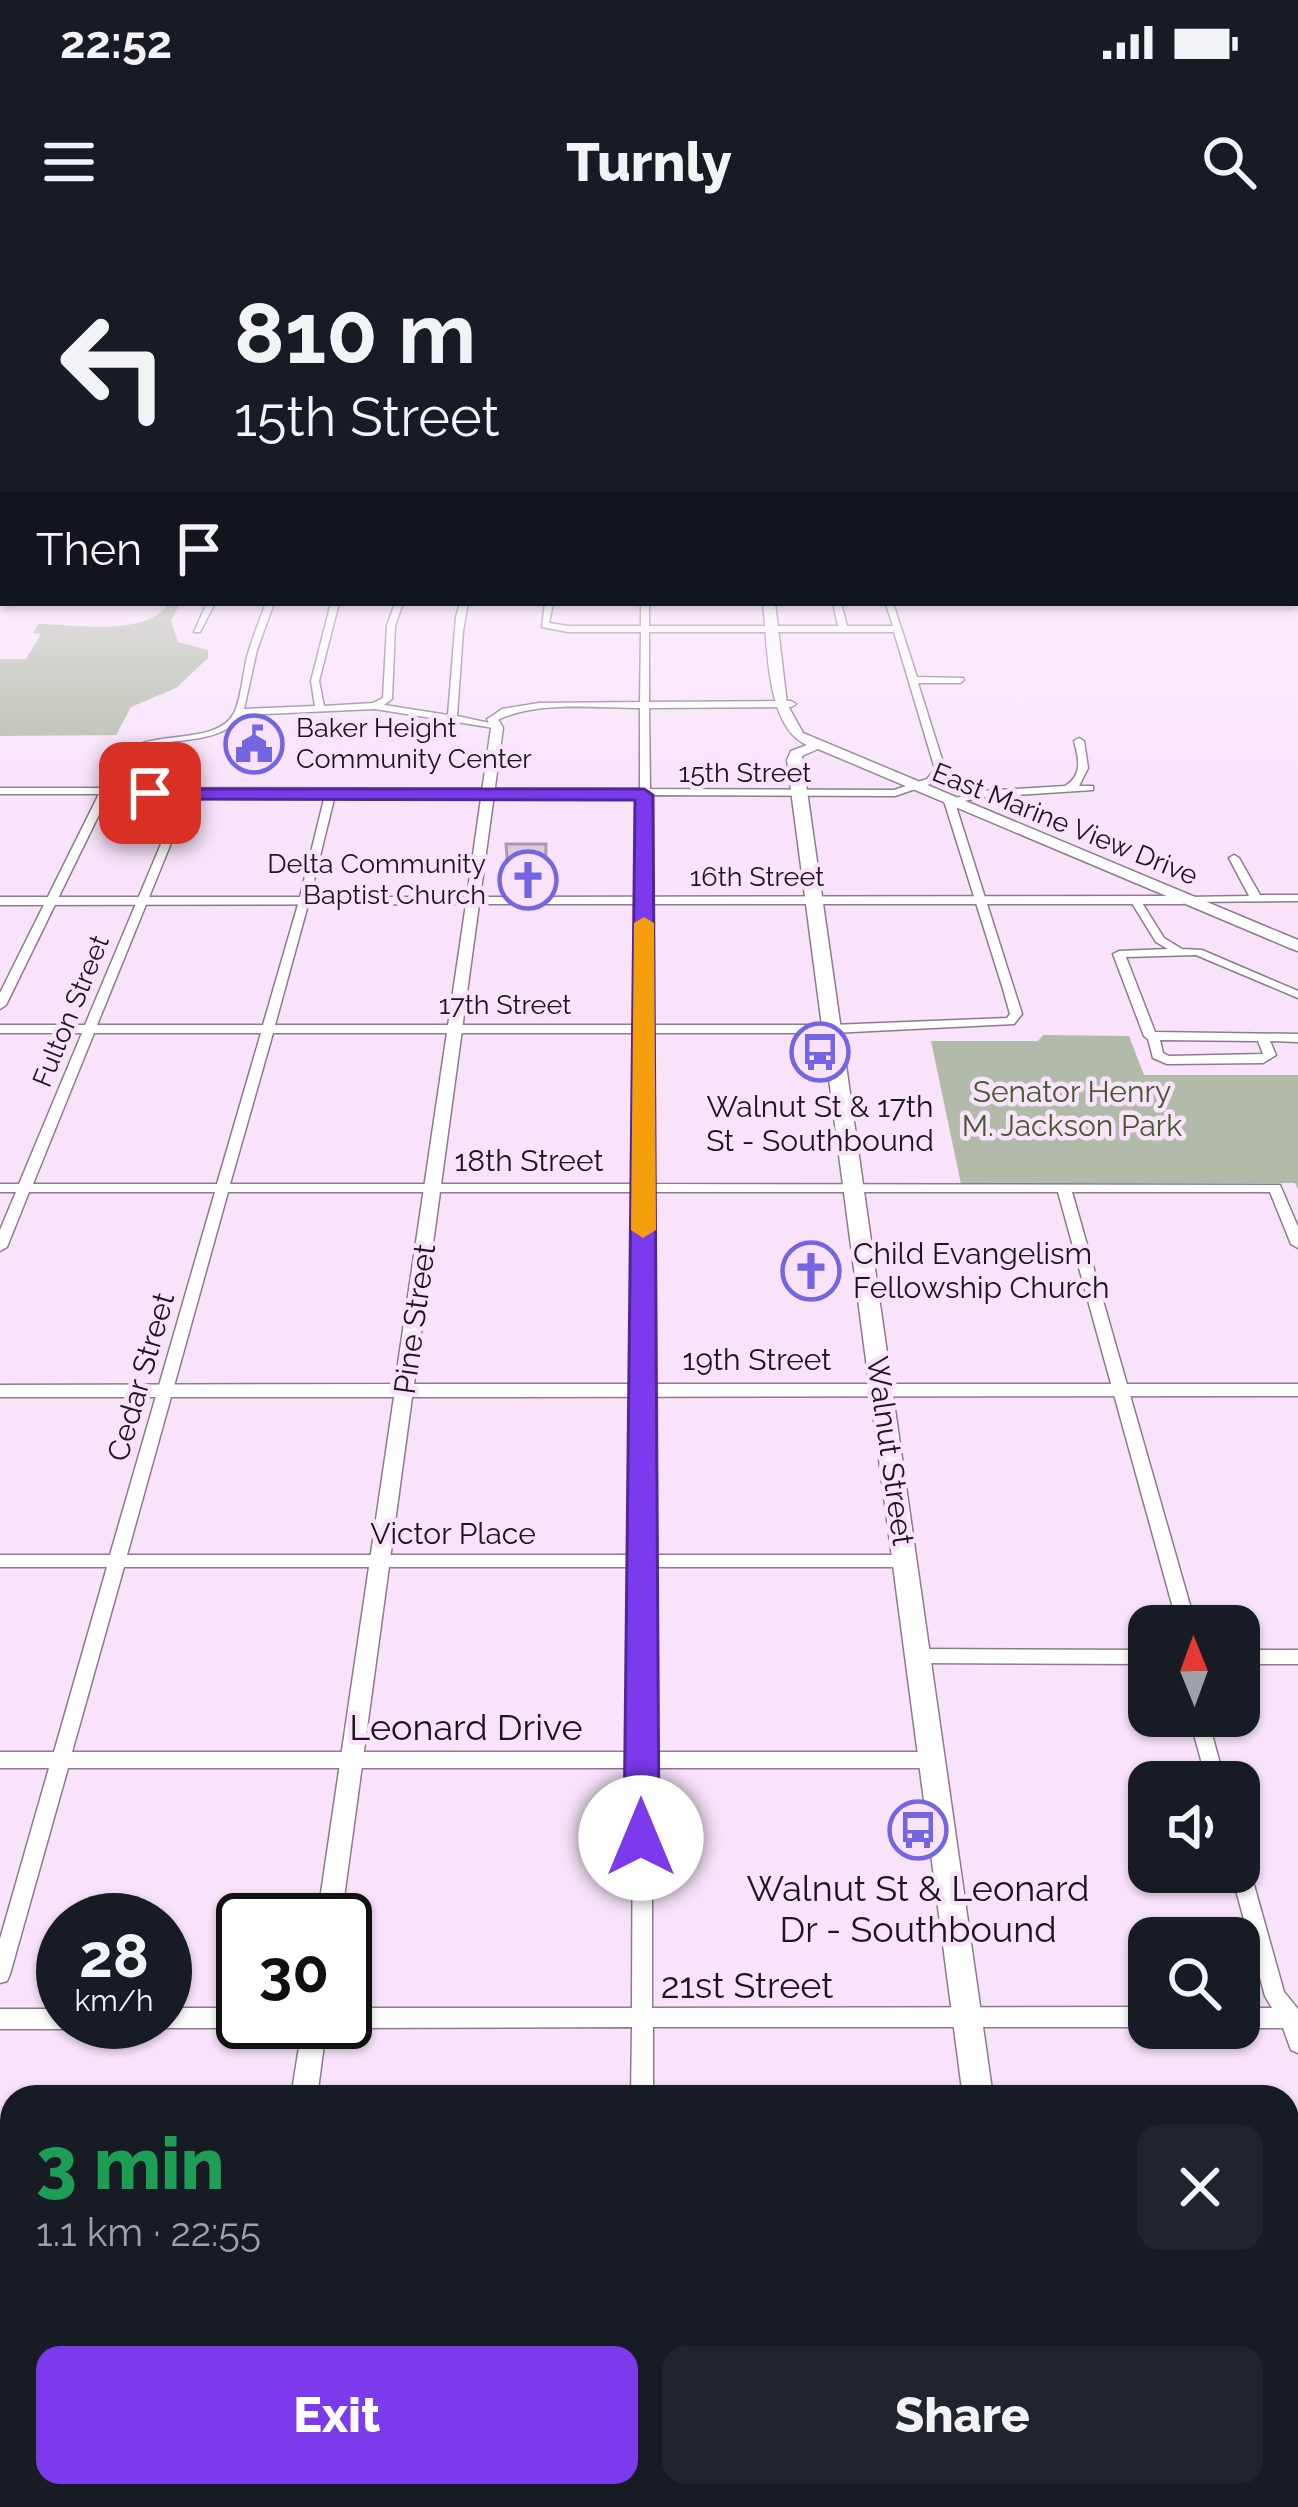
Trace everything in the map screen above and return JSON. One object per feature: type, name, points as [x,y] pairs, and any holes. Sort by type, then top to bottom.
[{"type":"main road","points":[[773,606],[786,704]]},
{"type":"main road","name":"East Marine View Drive","points":[[786,704],[791,728],[815,746],[1296,944]]},
{"type":"main road","name":"Walnut Street","points":[[815,746],[796,754],[794,760],[976,2085]]},
{"type":"main road","points":[[1135,900],[1145,892],[1141,882]]},
{"type":"street","points":[[197,630],[209,606]]},
{"type":"street","points":[[0,1005],[104,792],[130,750],[215,733],[234,722],[269,606]]},
{"type":"street","points":[[320,708],[316,681],[334,606]]},
{"type":"street","points":[[375,706],[387,699],[391,626],[397,606]]},
{"type":"street","points":[[452,719],[464,606]]},
{"type":"street","points":[[548,606],[545,625],[898,629]]},
{"type":"street","points":[[642,2085],[645,606]]},
{"type":"street","points":[[838,606],[843,629]]},
{"type":"street","points":[[891,606],[940,764],[937,776],[914,788]]},
{"type":"street","points":[[914,680],[961,680]]},
{"type":"street","points":[[239,712],[375,706],[494,722],[506,711],[539,706],[786,704]]},
{"type":"street","name":"Pine Street","points":[[333,1893],[476,901],[494,722]]},
{"type":"street","points":[[1060,793],[1080,782],[1085,770],[1079,741]]},
{"type":"street","name":"15th Street","points":[[0,791],[644,795],[875,794],[914,788]]},
{"type":"street","points":[[981,901],[949,801],[982,794],[1090,788]]},
{"type":"street","name":"Fulton Street","points":[[0,1247],[187,793]]},
{"type":"street","name":"Cedar Street","points":[[0,1974],[304,901],[330,794]]},
{"type":"street","points":[[1234,858],[1256,898]]},
{"type":"street","name":"16th Street","points":[[0,902],[1298,898]]},
{"type":"street","points":[[1135,900],[1160,940],[1180,951]]},
{"type":"street","name":"17th Street","points":[[0,1029],[832,1029],[1010,1021],[1016,1014],[981,901]]},
{"type":"street","points":[[1298,995],[1198,952],[1119,954],[1148,1034],[1154,1038],[1298,1039]]},
{"type":"street","points":[[1154,1038],[1157,1055],[1167,1060],[1263,1059],[1270,1055],[1263,1039]]},
{"type":"street","name":"18th Street","points":[[0,1188],[1275,1188],[1298,1244]]},
{"type":"street","points":[[1064,1189],[1180,1605]]},
{"type":"street","name":"19th Street","points":[[0,1391],[1298,1390]]},
{"type":"street","name":"Victor Place","points":[[0,1561],[905,1561]]},
{"type":"street","points":[[918,1655],[1128,1657]]},
{"type":"street","points":[[1260,1657],[1298,1657]]},
{"type":"street","name":"Leonard Drive","points":[[0,1760],[933,1760]]},
{"type":"street","points":[[1246,1893],[1274,1996],[1295,2018],[1298,2043]]},
{"type":"street","name":"21st Street","points":[[372,2018],[1128,2018]]},
{"type":"street","points":[[1260,2018],[1295,2018]]},
{"type":"street","points":[[0,2019],[36,2019]]},
{"type":"street","points":[[306,2085],[311,2049]]},
{"type":"green space","points":[[166,606],[178,606],[171,621],[178,642],[208,650],[208,658],[176,688],[131,707],[116,735],[0,736],[0,659],[26,659],[41,634],[33,633],[38,624],[127,625],[158,614]]},
{"type":"green space","name":"Senator Henry M. Jackson Park","points":[[1043,1035],[1129,1036],[1144,1075],[1298,1075],[1298,1190],[1295,1183],[961,1184],[931,1041],[1038,1041]]},
{"type":"building","points":[[506,844],[546,844],[545,886],[509,884]]},
{"type":"slow traffic","points":[[643,1230],[644,923]]},
{"type":"place","name":"Baker Height Community Center","points":[[254,744]]},
{"type":"place","name":"Delta Community Baptist Church","points":[[528,880]]},
{"type":"place","name":"Walnut St & 17th St - Southbound","points":[[820,1052]]},
{"type":"place","name":"Child Evangelism Fellowship Church","points":[[811,1271]]},
{"type":"place","name":"Walnut St & Leonard Dr - Southbound","points":[[918,1830]]},
{"type":"route","points":[[150,793],[644,795],[641,1838]]}]
